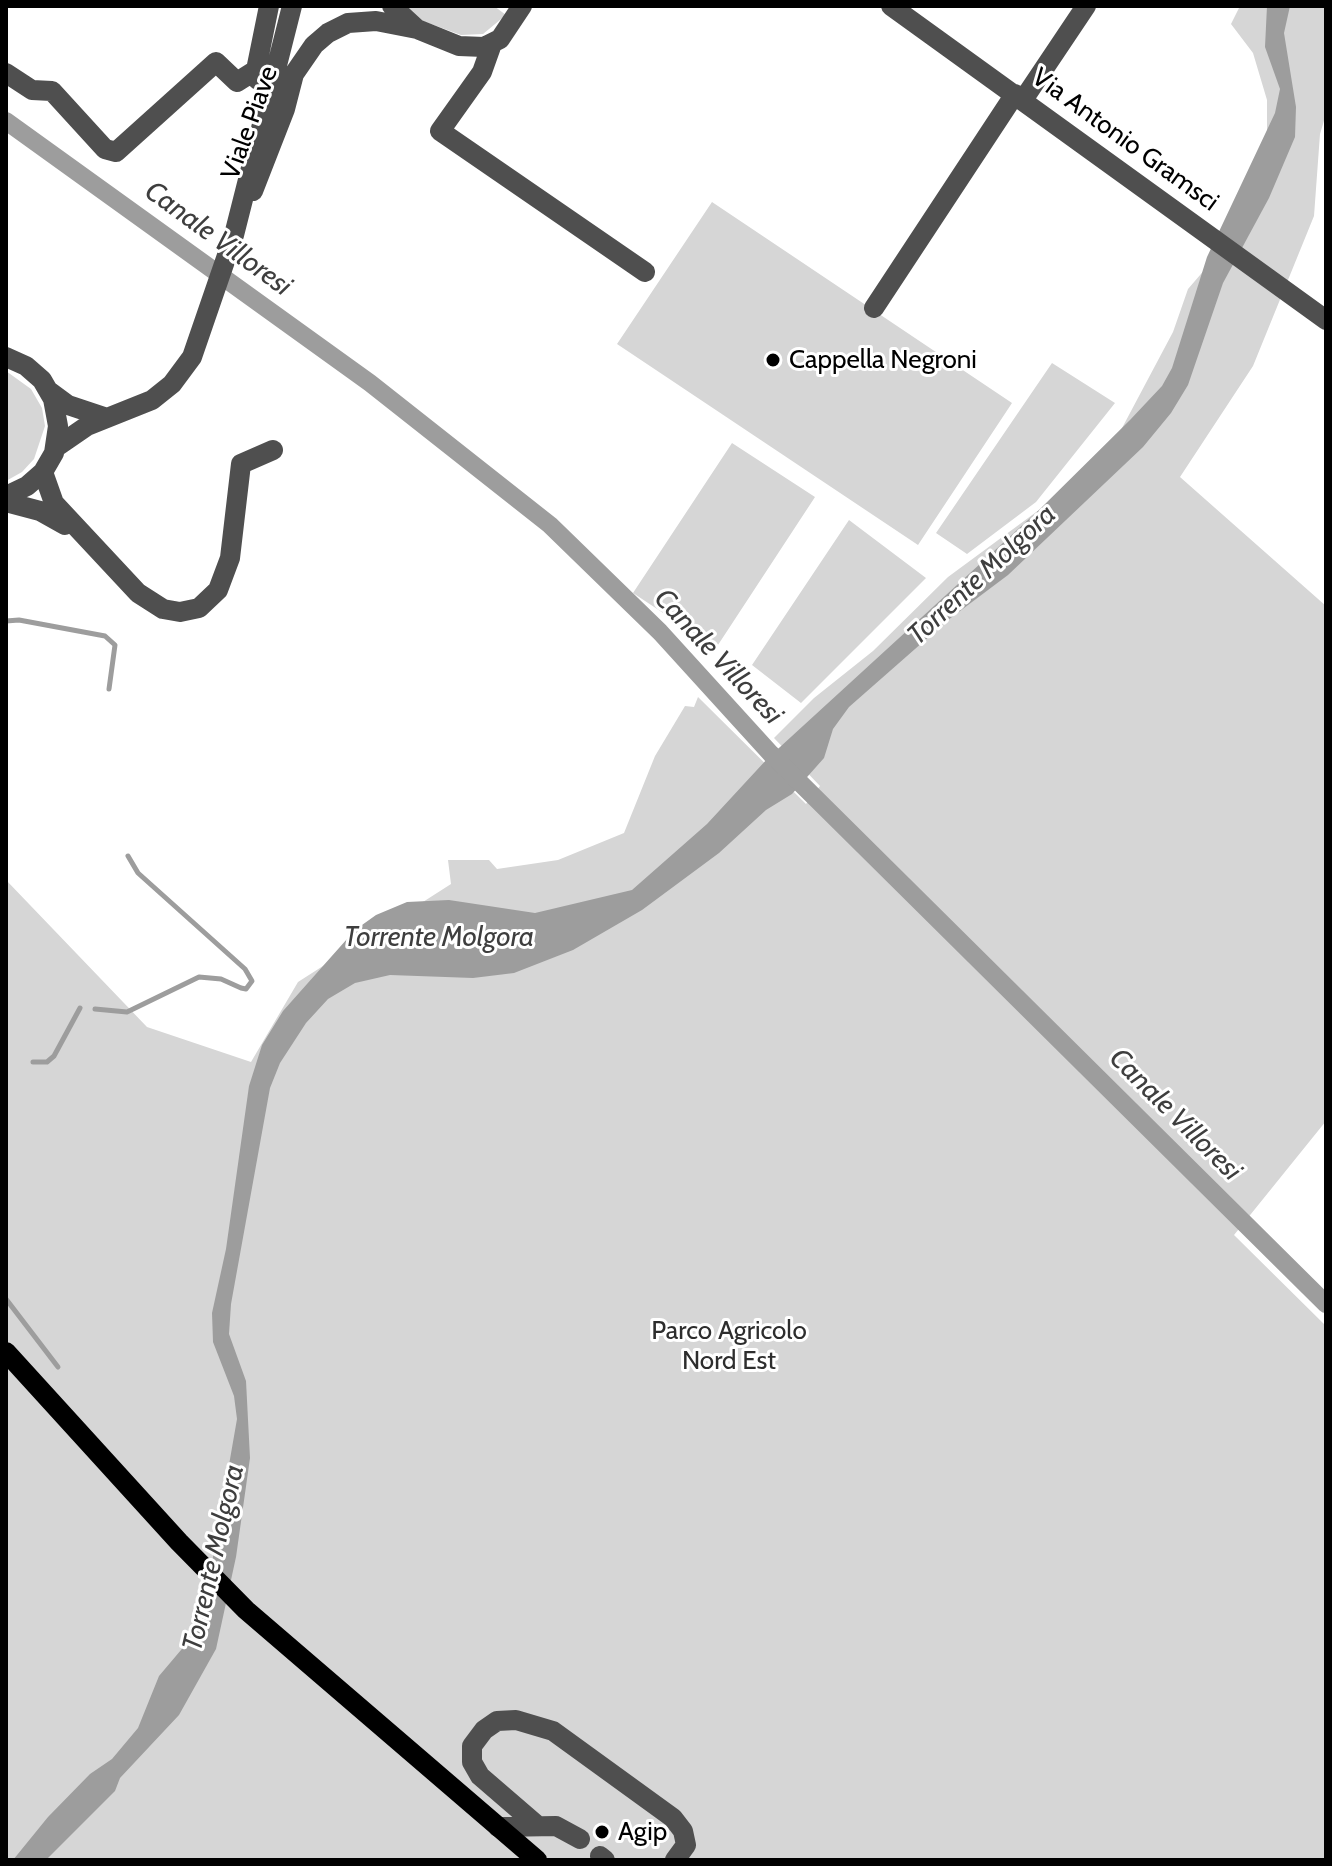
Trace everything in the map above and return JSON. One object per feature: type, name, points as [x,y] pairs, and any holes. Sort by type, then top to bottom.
[{"type":"main road","points":[[6,1352],[179,1542],[246,1610],[537,1860]]},
{"type":"street","points":[[266,103],[256,70],[269,6]]},
{"type":"street","points":[[55,448],[81,429],[142,406],[177,379],[195,350],[234,235],[292,6]]},
{"type":"street","name":"Viale Piave","points":[[392,6],[417,29]]},
{"type":"street","name":"Via Antonio Gramsci","points":[[891,6],[1258,270],[1323,311]]},
{"type":"street","points":[[874,308],[1019,97],[1039,77],[1086,6]]},
{"type":"street","points":[[520,7],[508,29],[492,44],[482,72],[440,131],[645,272]]},
{"type":"street","name":"Viale Piave","points":[[234,235],[285,109],[294,74],[314,45],[334,29],[354,22],[376,21],[417,29],[459,46],[492,44]]},
{"type":"street","points":[[6,73],[32,90],[52,91],[105,149],[116,152],[216,62],[237,82],[256,70]]},
{"type":"street","points":[[6,357],[30,369],[49,391],[68,405],[107,418]]},
{"type":"street","points":[[6,499],[43,472],[55,448],[58,420],[49,391]]},
{"type":"street","points":[[43,472],[54,503],[85,538],[152,603],[174,612],[199,608],[218,590],[226,574],[238,517],[241,464],[273,450]]},
{"type":"street","points":[[6,499],[43,512],[85,538]]},
{"type":"street","points":[[538,1826],[480,1776],[472,1762],[472,1746],[484,1730],[497,1721],[516,1720],[553,1731],[673,1818],[683,1831],[686,1845],[675,1860]]},
{"type":"street","points":[[498,1827],[556,1826],[580,1839]]},
{"type":"green space","points":[[402,6],[494,6],[506,15],[483,34],[461,35],[420,20]]},
{"type":"green space","name":"Parco Agricolo Nord Est","points":[[1240,6],[1326,6],[1326,114],[1320,134],[1314,216],[1253,366],[1180,477],[1326,606],[1326,1121],[1234,1235],[1326,1326],[1326,1860],[6,1860],[6,880],[147,1027],[251,1062],[298,982],[451,884],[448,860],[489,860],[497,869],[558,860],[624,833],[655,756],[685,706],[694,707],[698,697],[806,804],[820,786],[774,738],[814,698],[873,651],[948,577],[1081,479],[1113,445],[1173,332],[1188,289],[1244,224],[1267,147],[1267,100],[1253,53],[1231,24]]},
{"type":"green space","points":[[712,202],[1012,403],[918,545],[617,344]]},
{"type":"green space","points":[[1052,363],[1115,403],[1036,502],[967,554],[936,533]]},
{"type":"green space","points":[[6,371],[31,389],[42,408],[45,426],[34,459],[22,472],[6,481]]},
{"type":"green space","points":[[732,443],[815,497],[716,648],[633,593]]},
{"type":"green space","points":[[849,520],[926,578],[801,703],[752,665]]},
{"type":"water","name":"Torrente Molgora","points":[[1267,6],[1290,6],[1284,33],[1296,107],[1295,137],[1269,198],[1223,283],[1188,385],[1171,413],[1143,447],[1008,575],[948,620],[849,707],[833,729],[824,758],[792,794],[766,810],[719,853],[642,910],[573,950],[514,973],[473,978],[390,975],[355,983],[328,999],[306,1023],[280,1063],[270,1088],[231,1304],[229,1334],[246,1381],[250,1458],[236,1557],[216,1649],[179,1715],[120,1778],[115,1791],[46,1860],[13,1860],[48,1817],[90,1774],[112,1759],[138,1728],[159,1676],[192,1637],[203,1614],[237,1419],[234,1396],[213,1342],[212,1313],[226,1249],[249,1086],[262,1045],[283,1011],[355,930],[376,915],[407,902],[449,900],[535,913],[632,890],[707,824],[768,758],[1040,509],[1130,420],[1162,386],[1172,368],[1207,257],[1275,113],[1280,89],[1265,47]]},
{"type":"waterway","name":"Canale Villoresi","points":[[6,121],[370,383],[550,525],[660,632],[771,754],[1326,1304]]},
{"type":"waterway","points":[[6,621],[19,620],[105,636],[115,645],[109,689]]},
{"type":"waterway","points":[[95,1009],[127,1012],[199,977],[221,979],[246,989],[252,981],[245,969],[138,873],[128,856]]},
{"type":"waterway","points":[[33,1062],[47,1062],[54,1056],[80,1008]]},
{"type":"waterway","points":[[6,1299],[58,1367]]},
{"type":"place","name":"Cappella Negroni","points":[[773,360]]},
{"type":"place","name":"Agip","points":[[602,1832]]}]
